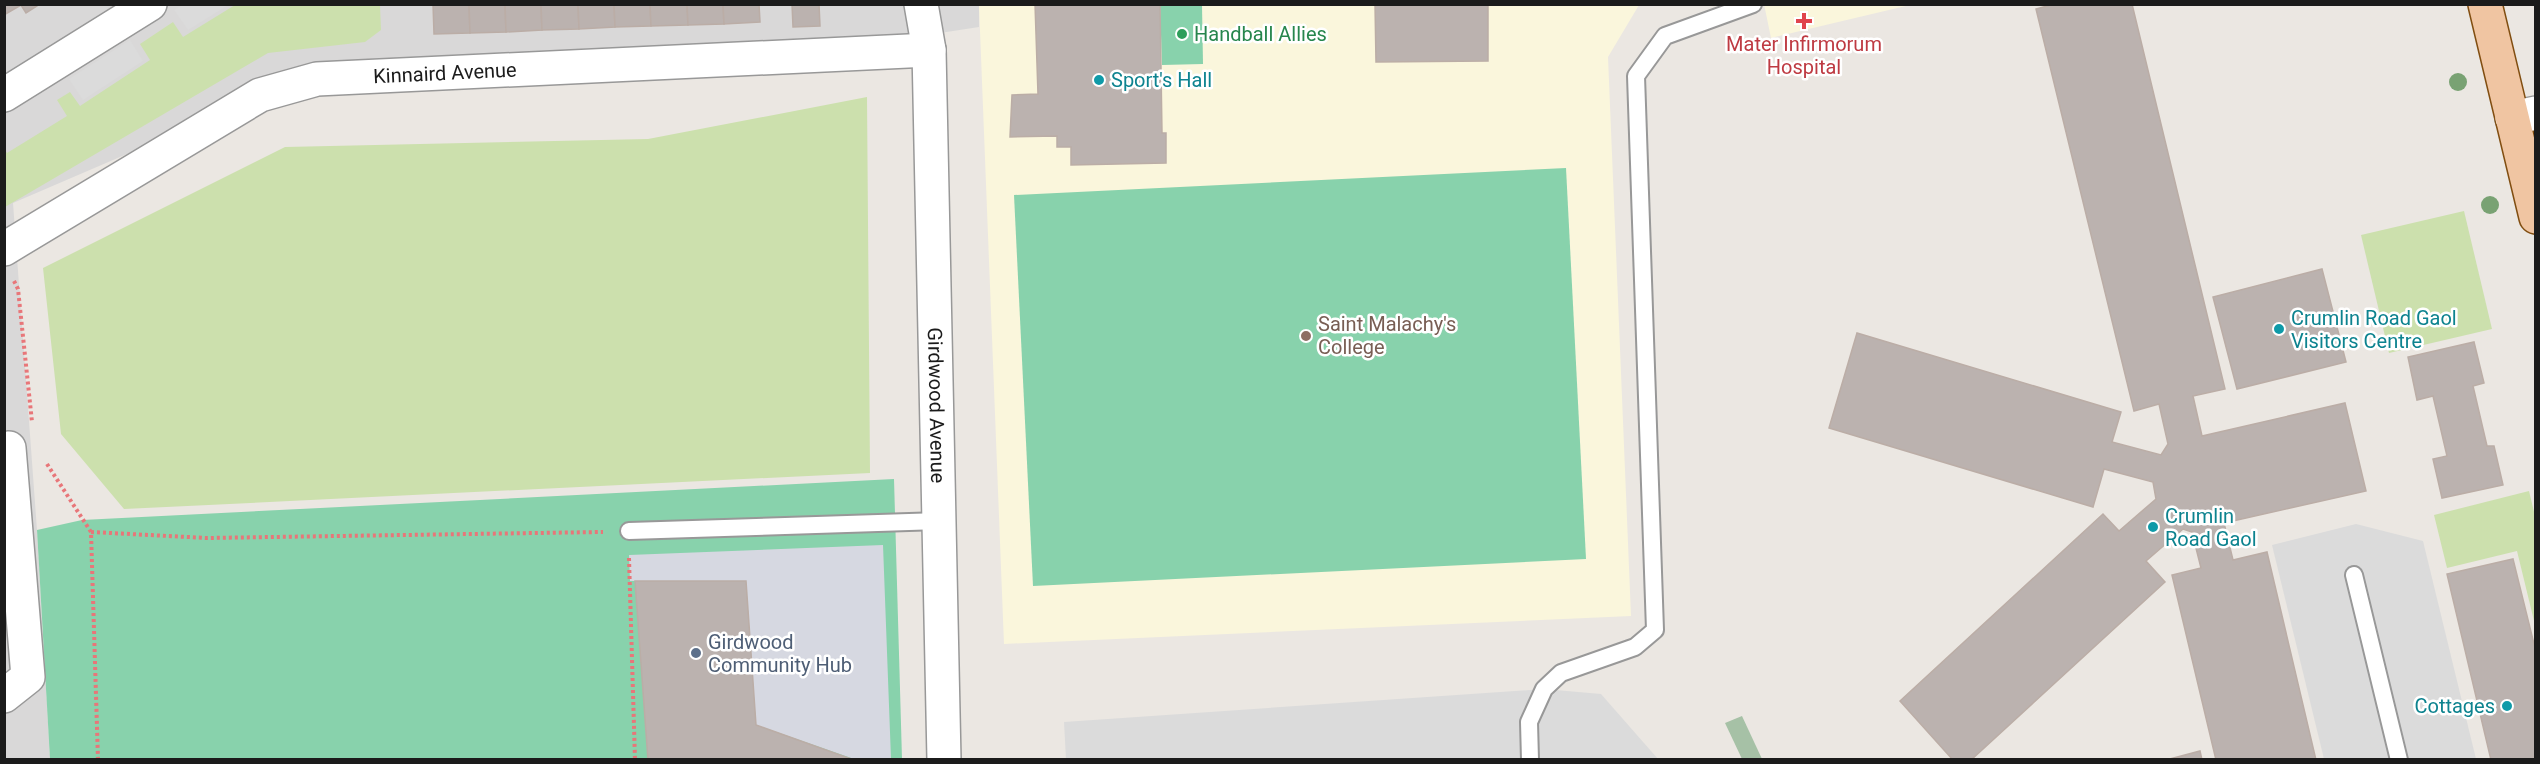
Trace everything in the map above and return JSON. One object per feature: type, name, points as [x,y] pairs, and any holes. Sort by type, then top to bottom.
[{"type":"main road","points":[[2485,4],[2524,116],[2535,217]]},
{"type":"street","points":[[4,95],[150,4]]},
{"type":"street","name":"Girdwood Avenue","points":[[921,4],[929,50],[944,759]]},
{"type":"street","name":"Kinnaird Avenue","points":[[7,261],[260,95],[317,79],[929,50]]},
{"type":"street","points":[[4,696],[28,677],[8,482],[21,440]]},
{"type":"lane","points":[[1530,759],[1529,722],[1544,689],[1561,673],[1635,647],[1655,630],[1636,76],[1665,36],[1753,4]]},
{"type":"lane","points":[[629,531],[940,521]]},
{"type":"lane","points":[[2354,574],[2399,759]]},
{"type":"path","points":[[7,261],[18,289],[21,440]]},
{"type":"path","points":[[46,463],[91,532],[98,759]]},
{"type":"path","points":[[91,532],[207,538],[629,531],[635,759]]},
{"type":"shaded area","points":[[979,4],[979,27],[927,35],[341,62],[13,203],[37,530],[50,759],[5,760],[4,5]]},
{"type":"shaded area","name":"Mater Infirmorum Hospital","points":[[1764,4],[1910,4],[1910,5],[1771,38]]},
{"type":"shaded area","points":[[183,5],[228,5],[188,30],[174,10]]},
{"type":"shaded area","name":"Saint Malachy's College","points":[[979,5],[1639,5],[1608,57],[1631,616],[1004,644]]},
{"type":"shaded area","points":[[130,40],[143,61],[83,100],[69,79]]},
{"type":"shaded area","points":[[2356,524],[2423,541],[2476,759],[2324,759],[2272,545]]},
{"type":"shaded area","points":[[883,545],[891,759],[854,759],[756,725],[746,581],[630,581],[629,555]]},
{"type":"shaded area","points":[[1544,689],[1601,694],[1658,759],[1066,759],[1064,722]]},
{"type":"green space","points":[[235,5],[380,5],[381,30],[365,42],[268,53],[5,207],[5,150],[7,153],[67,116],[57,100],[70,92],[80,106],[150,60],[140,44],[173,22],[183,37]]},
{"type":"green space","name":"Handball Allies","points":[[1160,5],[1202,5],[1203,64],[1162,65]]},
{"type":"green space","points":[[867,97],[870,473],[124,509],[61,434],[43,268],[285,147],[648,139]]},
{"type":"green space","points":[[1566,168],[1586,559],[1033,586],[1014,195]]},
{"type":"green space","points":[[2464,211],[2492,329],[2389,353],[2361,235]]},
{"type":"green space","points":[[894,479],[902,759],[50,759],[37,530],[82,520]]},
{"type":"green space","points":[[2529,491],[2536,520],[2535,625],[2517,551],[2447,568],[2434,515]]},
{"type":"green space","points":[[1742,716],[1762,759],[1742,759],[1725,723]]},
{"type":"building","points":[[4,4],[40,4],[26,13],[21,5],[4,15]]},
{"type":"building","points":[[433,4],[469,4],[470,33],[434,34]]},
{"type":"building","points":[[469,4],[505,4],[506,32],[470,33]]},
{"type":"building","points":[[505,4],[541,4],[542,30],[506,32]]},
{"type":"building","points":[[541,4],[578,4],[579,29],[542,30]]},
{"type":"building","points":[[578,4],[614,4],[615,27],[579,29]]},
{"type":"building","points":[[614,4],[650,4],[651,26],[615,27]]},
{"type":"building","points":[[650,4],[687,4],[688,25],[651,26]]},
{"type":"building","points":[[687,4],[723,4],[724,24],[688,25]]},
{"type":"building","points":[[723,4],[759,4],[760,22],[724,24]]},
{"type":"building","points":[[792,4],[819,4],[820,26],[793,27]]},
{"type":"building","name":"Sport's Hall","points":[[1035,4],[1160,4],[1162,133],[1166,133],[1166,163],[1071,165],[1071,147],[1057,147],[1057,136],[1010,137],[1012,95],[1038,94]]},
{"type":"building","points":[[1375,4],[1488,4],[1488,61],[1376,62]]},
{"type":"building","points":[[2054,4],[2132,4],[2225,389],[2193,396],[2202,436],[2345,403],[2366,491],[2224,523],[2233,560],[2267,552],[2316,760],[2216,760],[2172,575],[2201,568],[2192,532],[2183,529],[2146,561],[2165,582],[1971,760],[1953,760],[1900,701],[2103,514],[2119,531],[2156,499],[2153,482],[2104,469],[2093,507],[1829,428],[1857,333],[2121,412],[2112,442],[2161,455],[2168,444],[2159,404],[2134,411],[2036,9]]},
{"type":"building","name":"Crumlin Road Gaol Visitors Centre","points":[[2322,269],[2346,362],[2237,389],[2213,297]]},
{"type":"building","points":[[2474,342],[2484,383],[2473,386],[2487,446],[2494,446],[2503,485],[2442,498],[2433,459],[2447,456],[2433,396],[2417,400],[2408,357]]},
{"type":"building","name":"Cottages","points":[[2513,559],[2536,652],[2536,760],[2491,760],[2447,574]]},
{"type":"building","name":"Girdwood Community Hub","points":[[635,581],[746,581],[756,725],[854,760],[648,760]]},
{"type":"building","points":[[2200,751],[2202,760],[2166,760]]},
{"type":"place","name":"Mater Infirmorum Hospital","points":[[1804,21]]},
{"type":"place","name":"Handball Allies","points":[[1182,34]]},
{"type":"place","name":"Sport's Hall","points":[[1099,80]]},
{"type":"place","name":"Crumlin Road Gaol Visitors Centre","points":[[2279,329]]},
{"type":"place","name":"Saint Malachy's College","points":[[1306,336]]},
{"type":"place","name":"Crumlin Road Gaol","points":[[2153,527]]},
{"type":"place","name":"Girdwood Community Hub","points":[[696,653]]},
{"type":"place","name":"Cottages","points":[[2507,706]]}]
